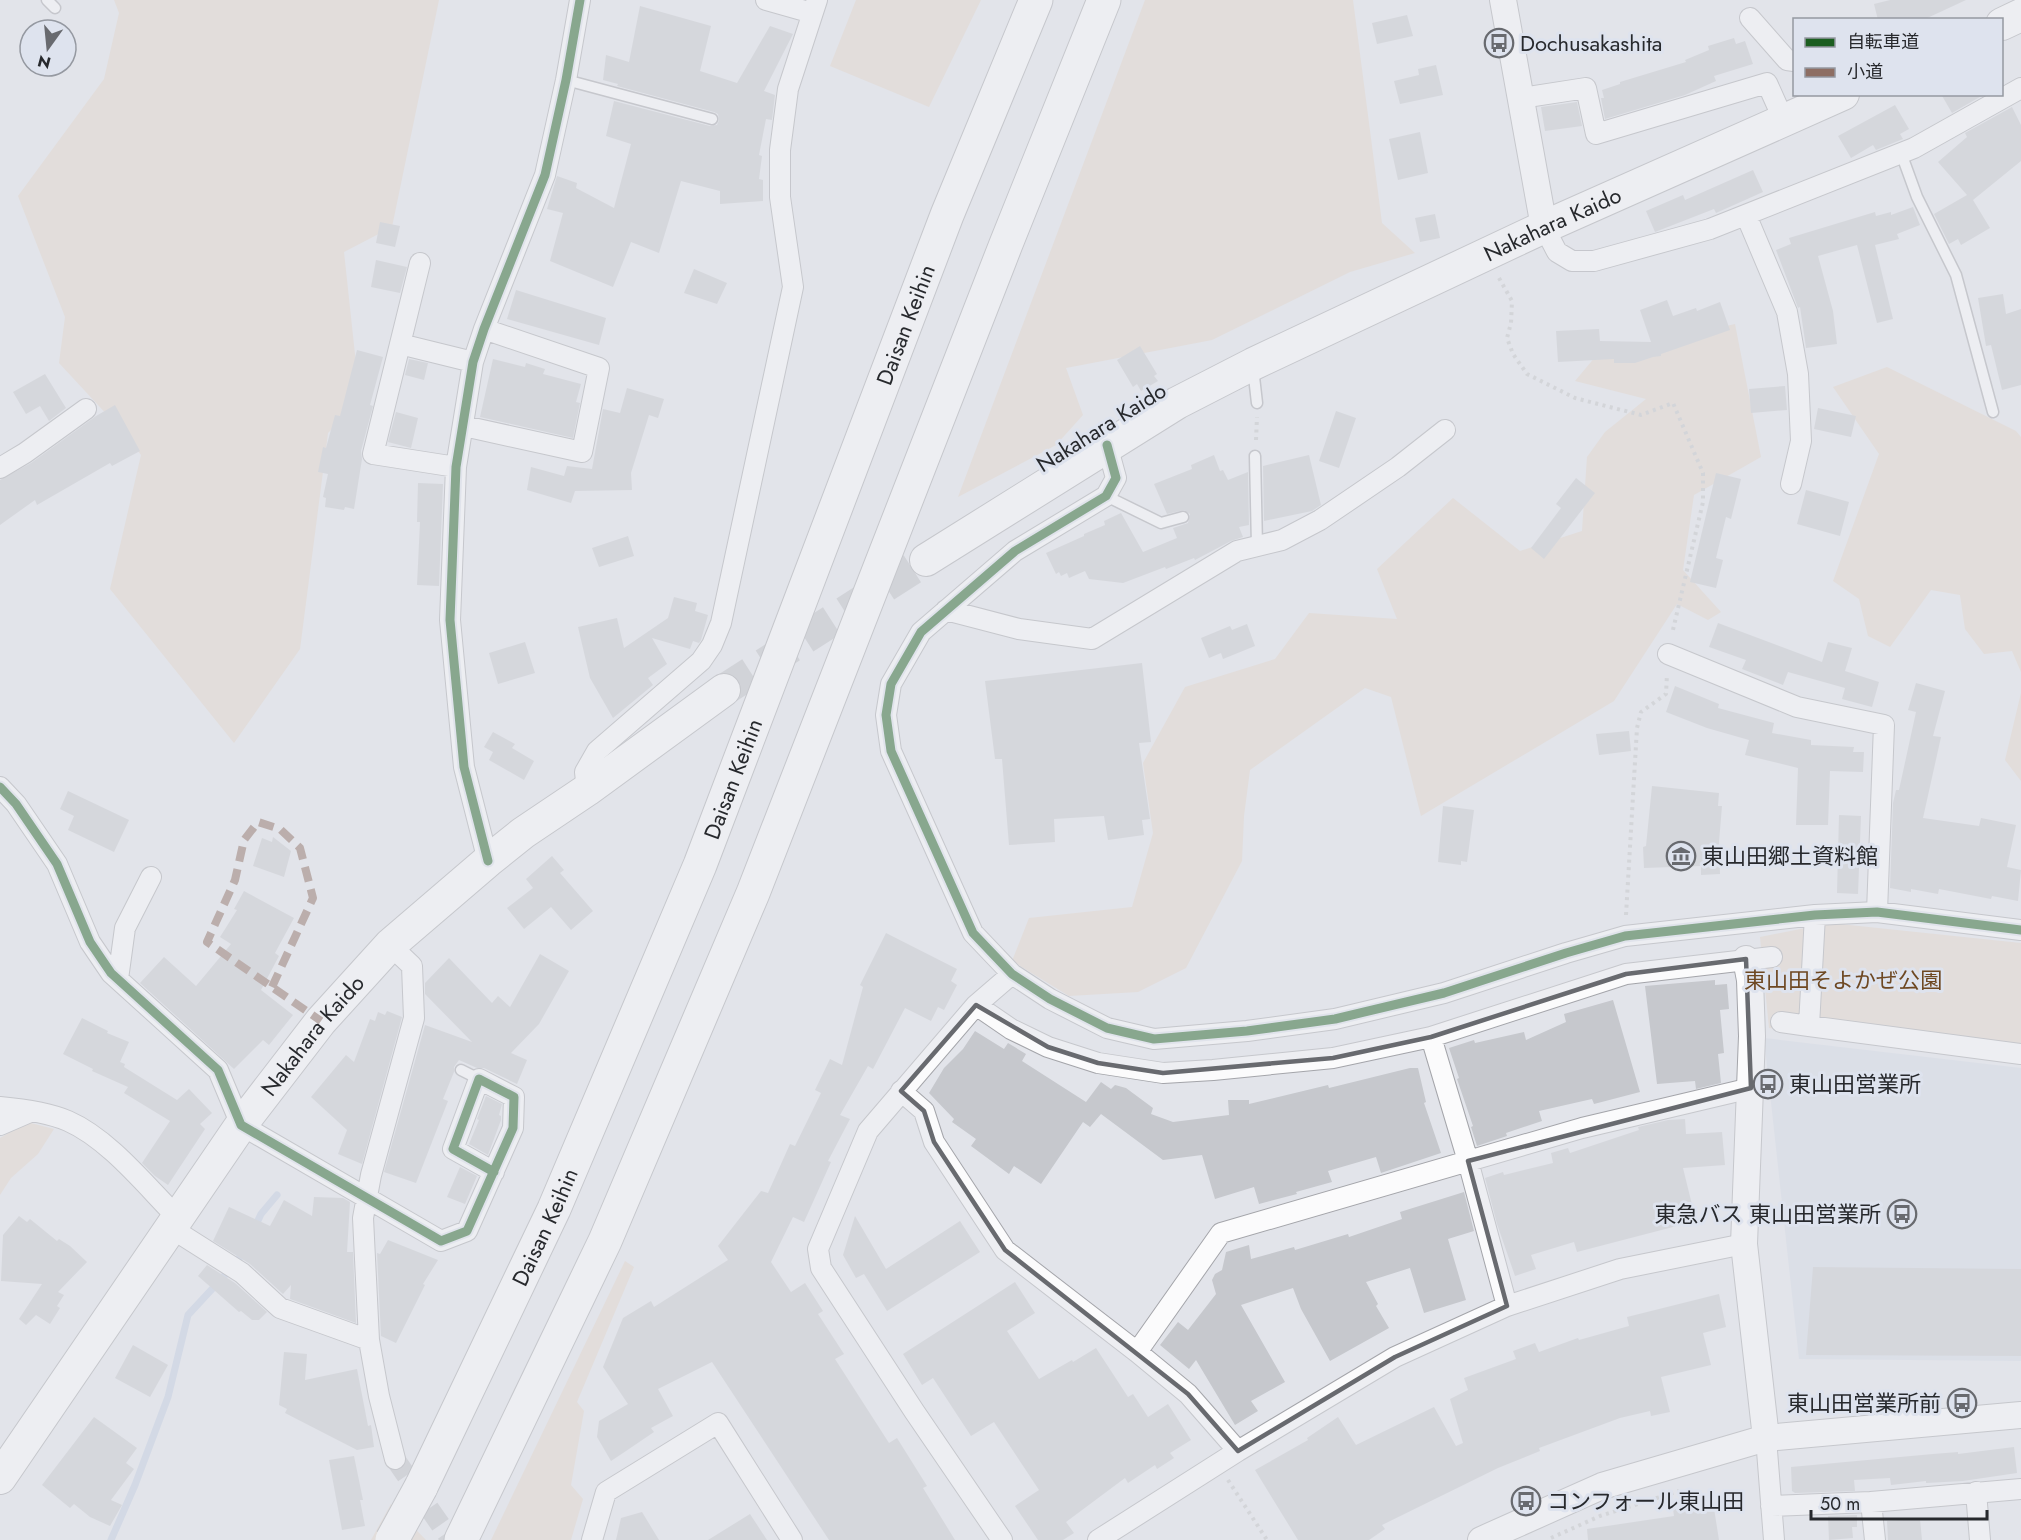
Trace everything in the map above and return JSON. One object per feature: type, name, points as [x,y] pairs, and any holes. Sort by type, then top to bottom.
[{"type":"highway","name":"Daisan Keihin","points":[[392,1540],[421,1487],[554,1209],[700,865],[943,226],[1036,0]]},
{"type":"highway","points":[[464,1536],[605,1241],[753,893],[1104,0]]},
{"type":"main road","points":[[2003,23],[2021,15]]},
{"type":"main road","name":"Nakahara Kaido","points":[[927,560],[1107,445],[1177,403],[1253,364],[1544,227],[1839,96]]},
{"type":"main road","name":"Nakahara Kaido","points":[[0,1478],[242,1125],[321,1021],[390,945],[523,833],[587,790],[724,690]]},
{"type":"street","points":[[488,861],[464,767],[450,620],[456,467],[473,362],[545,175],[566,80],[580,0]]},
{"type":"street","points":[[587,790],[585,772],[597,751],[701,661],[712,645],[722,623],[793,287],[780,197],[780,150],[788,89],[814,6],[766,0]]},
{"type":"street","points":[[1503,0],[1544,227],[1557,252],[1572,261],[1594,261],[1710,229],[1901,153],[2021,88]]},
{"type":"street","points":[[1749,18],[1787,60],[1793,61]]},
{"type":"street","points":[[1521,98],[1586,88],[1596,134],[1767,83],[1784,121]]},
{"type":"street","points":[[1746,215],[1787,312],[1798,374],[1801,441],[1791,484]]},
{"type":"street","points":[[420,263],[373,454],[456,467]]},
{"type":"street","points":[[464,426],[582,452],[599,368],[484,329]]},
{"type":"street","points":[[400,344],[473,362]]},
{"type":"street","points":[[0,468],[86,409]]},
{"type":"street","points":[[946,610],[1019,629],[1092,639],[1237,551],[1282,540],[1320,520],[1398,467],[1445,430]]},
{"type":"street","points":[[1107,445],[1116,478],[1106,495],[1015,551],[921,632],[891,684],[886,715],[891,751],[973,933],[1012,974],[1050,999],[1107,1028],[1154,1039],[1335,1019],[1444,993],[1625,936],[1815,915],[1877,912],[2020,925]]},
{"type":"street","points":[[1668,654],[1797,706],[1884,725],[1877,912]]},
{"type":"street","points":[[0,787],[16,804],[57,864],[90,942],[111,973],[218,1070],[242,1125],[441,1241],[467,1231],[494,1172],[513,1128],[514,1097],[479,1079],[453,1149],[494,1172]]},
{"type":"street","points":[[118,978],[125,928],[151,877]]},
{"type":"street","points":[[1809,1026],[1815,915]]},
{"type":"street","points":[[390,945],[412,966],[414,1018],[366,1198],[363,1218],[369,1340],[378,1396],[395,1459]]},
{"type":"street","points":[[976,1005],[1011,1029],[1048,1047],[1098,1062],[1163,1073],[1213,1070],[1333,1058],[1431,1037],[1626,974],[1772,957]]},
{"type":"street","points":[[1746,959],[1750,980],[1752,1088],[1744,1244],[1766,1438],[1774,1540]]},
{"type":"street","points":[[1002,1540],[820,1268],[818,1249],[868,1131],[976,1005],[1012,974]]},
{"type":"street","points":[[1781,1022],[2021,1054]]},
{"type":"street","points":[[1431,1037],[1507,1305]]},
{"type":"street","points":[[1137,1352],[1221,1233],[1582,1128],[1752,1088]]},
{"type":"street","points":[[901,1091],[924,1111],[934,1142],[1005,1250],[1188,1394],[1238,1451]]},
{"type":"street","points":[[0,1107],[45,1114],[68,1121],[100,1140],[175,1223],[242,1273],[280,1308],[369,1340]]},
{"type":"street","points":[[0,1125],[31,1112]]},
{"type":"street","points":[[1098,1540],[1238,1451],[1395,1357],[1507,1305],[1620,1269],[1744,1244]]},
{"type":"street","points":[[1481,1540],[1602,1486],[1766,1438],[2021,1415]]},
{"type":"street","points":[[592,1540],[606,1492],[718,1423],[792,1540]]},
{"type":"street","points":[[1771,1506],[1871,1502],[2021,1489]]},
{"type":"street","points":[[1976,1492],[1980,1540]]},
{"type":"street","points":[[1871,1502],[1875,1540]]},
{"type":"lane","points":[[566,80],[712,119]]},
{"type":"lane","points":[[1901,153],[1917,197],[1956,275],[1993,412]]},
{"type":"lane","points":[[1253,364],[1257,403]]},
{"type":"lane","points":[[1255,456],[1257,546]]},
{"type":"lane","points":[[1106,495],[1161,523],[1183,517]]},
{"type":"lane","points":[[461,1070],[479,1079]]},
{"type":"path","points":[[1485,254],[1512,301],[1512,323],[1508,338],[1513,354],[1527,374],[1575,398],[1641,415],[1673,403],[1703,473],[1703,502],[1668,654],[1666,694],[1641,712],[1637,728],[1625,936]]},
{"type":"path","points":[[1255,456],[1257,403]]},
{"type":"path","points":[[1218,1464],[1267,1540]]},
{"type":"path","points":[[1547,1540],[1600,1516],[1688,1488]]},
{"type":"highlighted area","points":[[1746,959],[1751,1088],[1468,1161],[1507,1306],[1395,1357],[1238,1451],[1188,1394],[1005,1250],[934,1142],[924,1111],[901,1091],[976,1005],[1048,1047],[1098,1063],[1163,1073],[1333,1058],[1431,1037],[1626,974]]},
{"type":"shaded area","name":"東急バス 東山田営業所","points":[[1764,1038],[2021,1068],[2021,1361],[1799,1359]]},
{"type":"green space","points":[[114,0],[439,0],[392,227],[344,252],[360,401],[328,433],[300,649],[234,743],[110,589],[141,455],[124,433],[59,363],[65,317],[18,196],[104,79],[119,13]]},
{"type":"green space","points":[[856,0],[981,0],[929,107],[830,66]]},
{"type":"green space","points":[[1145,0],[1353,0],[1382,223],[1415,253],[1350,272],[1212,340],[1066,368],[1083,415],[1056,445],[958,497]]},
{"type":"green space","points":[[1735,324],[1761,457],[1694,495],[1683,570],[1721,612],[1708,620],[1677,604],[1614,701],[1421,816],[1391,697],[1365,688],[1250,770],[1244,816],[1242,861],[1186,968],[1138,992],[1069,996],[1012,961],[1029,918],[1132,907],[1153,833],[1143,763],[1185,687],[1275,659],[1309,613],[1397,619],[1377,569],[1453,498],[1520,551],[1582,531],[1587,457],[1605,432],[1646,399],[1575,381],[1596,356]]},
{"type":"green space","points":[[1887,367],[2016,431],[2021,437],[2021,672],[2012,651],[1984,654],[1965,629],[1960,595],[1931,590],[1890,647],[1868,636],[1859,599],[1833,581],[1879,454],[1833,387]]},
{"type":"green space","points":[[2021,693],[2021,781],[2005,760]]},
{"type":"green space","name":"東山田そよかぜ公園","points":[[1830,923],[2021,943],[2021,1056],[1769,1028],[1760,937]]},
{"type":"green space","points":[[27,1122],[54,1129],[38,1154],[11,1178],[0,1195],[0,1138]]},
{"type":"green space","points":[[625,1261],[634,1267],[577,1402],[584,1411],[571,1485],[583,1499],[571,1540],[491,1540]]},
{"type":"green space","points":[[391,1504],[426,1540],[371,1540]]},
{"type":"building","points":[[1890,0],[1966,0],[1927,18],[1878,18],[1874,4]]},
{"type":"building","points":[[640,6],[711,26],[700,71],[737,83],[770,26],[793,34],[764,91],[775,95],[772,120],[766,119],[759,155],[762,156],[759,179],[763,180],[763,201],[720,204],[720,191],[681,181],[659,253],[631,242],[613,287],[550,261],[563,213],[547,209],[557,176],[577,183],[576,188],[614,208],[631,144],[606,136],[614,101],[710,126],[717,125],[719,120],[718,114],[714,112],[617,86],[618,84],[603,80],[606,55],[629,62]]},
{"type":"building","points":[[1407,15],[1413,36],[1377,44],[1372,23]]},
{"type":"building","points":[[1734,38],[1736,44],[1745,41],[1753,64],[1714,76],[1716,81],[1685,95],[1605,119],[1601,98],[1604,98],[1602,90],[1620,84],[1620,82],[1686,62],[1685,60],[1709,50],[1708,46]]},
{"type":"building","points":[[1436,65],[1443,95],[1400,104],[1394,81],[1419,75],[1418,69]]},
{"type":"building","points":[[1942,96],[1982,96],[1952,113]]},
{"type":"building","points":[[1577,102],[1582,126],[1545,131],[1541,107]]},
{"type":"building","points":[[1895,105],[1909,129],[1900,134],[1903,139],[1876,150],[1873,145],[1851,158],[1838,136]]},
{"type":"building","points":[[2012,107],[2021,125],[2021,161],[1973,200],[1990,228],[1961,245],[1958,239],[1949,244],[1934,214],[1967,195],[1938,162],[1967,137],[1965,133]]},
{"type":"building","points":[[1420,132],[1428,173],[1398,180],[1389,139]]},
{"type":"building","points":[[1753,170],[1763,192],[1716,213],[1714,209],[1655,232],[1646,211],[1683,195],[1685,200]]},
{"type":"building","points":[[1913,207],[1920,225],[1897,234],[1899,239],[1875,245],[1893,319],[1877,323],[1857,245],[1818,256],[1833,311],[1837,344],[1806,348],[1800,307],[1798,308],[1776,250],[1791,244],[1789,238],[1875,212],[1876,216],[1891,212],[1891,215]]},
{"type":"building","points":[[1435,214],[1440,238],[1420,242],[1415,218]]},
{"type":"building","points":[[380,222],[400,226],[395,247],[376,243]]},
{"type":"building","points":[[376,260],[407,267],[400,293],[371,287]]},
{"type":"building","points":[[694,269],[727,283],[717,304],[684,293]]},
{"type":"building","points":[[516,290],[606,318],[599,345],[507,319]]},
{"type":"building","points":[[2003,294],[2006,314],[2021,309],[2021,385],[2002,390],[1991,345],[1986,346],[1978,298]]},
{"type":"building","points":[[1667,300],[1673,316],[1696,308],[1697,311],[1720,302],[1730,330],[1661,354],[1661,356],[1635,363],[1614,363],[1614,359],[1558,362],[1556,331],[1599,329],[1600,341],[1651,342],[1640,310]]},
{"type":"building","points":[[1140,346],[1157,374],[1154,376],[1158,381],[1141,391],[1137,384],[1133,387],[1117,360]]},
{"type":"building","points":[[357,350],[383,357],[361,451],[362,459],[354,509],[345,507],[344,510],[325,507],[326,498],[323,497],[328,474],[318,472],[323,447],[326,448],[335,415],[340,416]]},
{"type":"building","points":[[409,359],[428,363],[424,380],[405,375]]},
{"type":"building","points":[[493,359],[525,367],[526,363],[545,369],[543,374],[581,384],[576,402],[580,403],[573,438],[480,417]]},
{"type":"building","points":[[45,374],[66,408],[49,421],[40,406],[26,414],[13,392]]},
{"type":"building","points":[[1785,386],[1787,410],[1751,413],[1749,389]]},
{"type":"building","points":[[627,388],[664,399],[658,418],[649,415],[631,473],[632,490],[575,491],[571,503],[527,490],[531,467],[564,476],[567,466],[592,469],[603,409],[620,413]]},
{"type":"building","points":[[115,405],[140,451],[112,466],[110,463],[37,505],[35,500],[0,525],[0,480],[31,463]]},
{"type":"building","points":[[1818,408],[1856,416],[1851,437],[1814,429]]},
{"type":"building","points":[[1336,411],[1356,418],[1339,468],[1319,461]]},
{"type":"building","points":[[396,412],[418,418],[411,448],[388,442]]},
{"type":"building","points":[[1214,455],[1220,471],[1223,470],[1228,480],[1248,472],[1249,525],[1239,527],[1243,537],[1195,560],[1194,558],[1166,569],[1165,567],[1123,583],[1089,579],[1085,571],[1069,578],[1067,573],[1061,576],[1059,572],[1056,574],[1046,553],[1105,525],[1104,521],[1121,513],[1143,552],[1177,538],[1173,528],[1188,523],[1190,514],[1184,510],[1167,514],[1154,484],[1192,469],[1191,465]]},
{"type":"building","points":[[1309,455],[1321,505],[1312,511],[1264,521],[1263,466]]},
{"type":"building","points":[[1716,473],[1741,479],[1731,519],[1726,517],[1716,558],[1723,560],[1716,588],[1690,582]]},
{"type":"building","points":[[1576,478],[1595,493],[1544,559],[1531,548],[1561,508],[1556,504]]},
{"type":"building","points":[[418,483],[443,484],[439,586],[417,585],[420,522],[417,522]]},
{"type":"building","points":[[1806,490],[1849,502],[1840,536],[1797,524]]},
{"type":"building","points":[[628,536],[634,556],[599,567],[592,548]]},
{"type":"building","points":[[674,597],[697,603],[695,611],[708,615],[701,640],[699,643],[693,641],[690,649],[652,638],[667,664],[648,678],[653,685],[613,718],[590,678],[578,627],[617,618],[624,648],[668,618]]},
{"type":"building","points":[[1718,623],[1822,662],[1828,642],[1852,648],[1845,671],[1879,682],[1872,707],[1842,699],[1845,688],[1788,672],[1783,685],[1742,669],[1746,660],[1709,647]]},
{"type":"building","points":[[1247,624],[1255,646],[1223,659],[1221,653],[1209,658],[1201,638],[1230,626],[1232,630]]},
{"type":"building","points":[[525,642],[535,673],[498,684],[489,653]]},
{"type":"building","points":[[1142,663],[1151,742],[1139,743],[1150,819],[1142,820],[1144,835],[1108,840],[1104,816],[1054,819],[1055,842],[1009,845],[1002,759],[995,759],[985,681]]},
{"type":"building","points":[[1916,683],[1945,691],[1933,736],[1941,737],[1923,818],[1979,826],[1981,818],[2016,825],[2007,867],[2021,870],[2018,901],[1992,896],[1991,899],[1939,889],[1938,894],[1890,888],[1893,803],[1896,790],[1899,790],[1916,712],[1908,710]]},
{"type":"building","points":[[1675,686],[1719,704],[1718,708],[1774,723],[1772,733],[1811,740],[1811,745],[1854,747],[1853,752],[1864,752],[1863,772],[1830,771],[1828,825],[1796,825],[1798,768],[1745,755],[1749,740],[1707,728],[1666,712]]},
{"type":"building","points":[[1629,731],[1631,751],[1599,755],[1596,734]]},
{"type":"building","points":[[493,732],[515,744],[512,748],[534,761],[524,780],[489,760],[493,752],[484,747]]},
{"type":"building","points":[[1652,786],[1719,793],[1718,806],[1722,806],[1719,842],[1720,874],[1701,875],[1701,866],[1644,868],[1643,847],[1646,846]]},
{"type":"building","points":[[68,791],[129,820],[114,852],[68,830],[74,816],[60,809]]},
{"type":"building","points":[[1443,806],[1474,810],[1467,862],[1461,861],[1461,865],[1438,862]]},
{"type":"building","points":[[1839,815],[1861,816],[1858,894],[1837,893]]},
{"type":"building","points":[[273,837],[291,851],[284,877],[253,866],[262,838],[272,842]]},
{"type":"building","points":[[552,856],[564,870],[560,873],[593,911],[571,930],[551,907],[524,929],[507,908],[533,888],[526,879]]},
{"type":"building","points":[[244,891],[294,918],[275,953],[279,956],[261,990],[293,1015],[269,1045],[263,1040],[234,1069],[140,983],[164,957],[196,986],[231,944],[220,937],[237,910],[234,909]]},
{"type":"building","points":[[886,933],[957,969],[951,981],[957,985],[944,1010],[938,1007],[931,1021],[905,1008],[873,1069],[868,1066],[840,1115],[850,1119],[828,1161],[831,1162],[804,1222],[793,1217],[771,1262],[791,1292],[805,1283],[823,1311],[818,1314],[844,1354],[835,1359],[889,1443],[897,1438],[927,1486],[923,1488],[955,1540],[829,1540],[712,1362],[658,1389],[673,1416],[651,1428],[654,1432],[611,1461],[597,1437],[599,1421],[628,1404],[603,1367],[623,1318],[651,1301],[654,1307],[728,1260],[718,1246],[761,1191],[768,1193],[790,1144],[795,1146],[821,1093],[815,1090],[830,1059],[842,1065],[863,987],[860,985]]},
{"type":"building","points":[[540,954],[569,971],[539,1024],[511,1053],[527,1060],[517,1084],[484,1068],[477,1068],[459,1060],[454,1067],[443,1099],[448,1101],[416,1183],[384,1172],[425,1025],[472,1042],[425,994],[425,983],[449,958],[492,1003],[498,996],[510,1007]]},
{"type":"building","points":[[1715,980],[1715,985],[1727,984],[1729,1009],[1720,1010],[1724,1053],[1718,1054],[1721,1083],[1696,1089],[1695,1081],[1657,1084],[1645,986]]},
{"type":"building","points":[[1613,1000],[1640,1092],[1594,1104],[1592,1099],[1539,1111],[1542,1121],[1477,1146],[1449,1048],[1474,1040],[1475,1043],[1524,1032],[1526,1040],[1566,1022],[1564,1014]]},
{"type":"building","points":[[387,1011],[402,1017],[362,1164],[338,1154],[347,1130],[311,1097],[346,1055],[354,1062],[370,1019],[375,1021],[378,1012],[385,1015]]},
{"type":"building","points":[[82,1018],[108,1031],[107,1033],[129,1042],[120,1062],[125,1064],[124,1067],[177,1100],[189,1089],[212,1113],[200,1124],[205,1129],[168,1185],[142,1163],[170,1121],[124,1093],[128,1087],[92,1071],[93,1069],[63,1054]]},
{"type":"building","points":[[975,1031],[1004,1049],[1008,1043],[1026,1054],[1022,1061],[1086,1102],[1101,1082],[1111,1089],[1115,1085],[1126,1088],[1153,1108],[1151,1114],[1173,1122],[1229,1115],[1228,1100],[1249,1100],[1249,1104],[1328,1085],[1329,1088],[1418,1068],[1426,1102],[1424,1103],[1441,1153],[1381,1173],[1376,1157],[1328,1171],[1332,1182],[1259,1204],[1254,1187],[1215,1199],[1202,1155],[1163,1160],[1101,1114],[1090,1127],[1083,1122],[1041,1184],[1014,1166],[1009,1174],[971,1146],[976,1139],[952,1122],[954,1119],[929,1093],[944,1068],[963,1049]]},
{"type":"building","points":[[486,1096],[502,1104],[499,1115],[501,1120],[488,1155],[469,1144]]},
{"type":"building","points":[[1685,1119],[1686,1134],[1722,1132],[1725,1165],[1683,1168],[1696,1221],[1577,1252],[1574,1242],[1531,1255],[1536,1269],[1515,1276],[1497,1224],[1485,1178],[1503,1172],[1504,1175],[1553,1163],[1551,1153],[1568,1148],[1570,1153],[1639,1130],[1638,1127],[1668,1120]]},
{"type":"building","points":[[460,1167],[477,1176],[465,1204],[447,1197]]},
{"type":"building","points":[[1464,1192],[1474,1231],[1448,1239],[1466,1300],[1424,1313],[1410,1268],[1366,1282],[1389,1328],[1330,1361],[1301,1309],[1293,1288],[1241,1305],[1285,1382],[1251,1401],[1258,1411],[1235,1425],[1196,1360],[1189,1369],[1160,1345],[1178,1322],[1188,1330],[1216,1294],[1212,1280],[1215,1274],[1222,1270],[1226,1252],[1249,1245],[1251,1259],[1294,1247],[1295,1250],[1348,1234],[1349,1237],[1402,1219],[1400,1212]]},
{"type":"building","points":[[314,1197],[343,1198],[350,1202],[347,1252],[353,1252],[356,1323],[290,1299],[291,1285],[283,1294],[250,1264],[213,1241],[229,1207],[270,1226],[284,1200],[312,1216]]},
{"type":"building","points":[[19,1216],[27,1222],[30,1219],[57,1241],[59,1239],[70,1246],[87,1262],[58,1292],[64,1295],[57,1306],[60,1308],[50,1324],[36,1315],[26,1325],[19,1319],[42,1284],[1,1281],[3,1235]]},
{"type":"building","points":[[855,1216],[886,1269],[960,1221],[980,1252],[887,1311],[864,1274],[856,1278],[843,1255]]},
{"type":"building","points":[[388,1240],[438,1260],[423,1284],[425,1285],[396,1343],[381,1336],[377,1253],[380,1254]]},
{"type":"building","points":[[207,1265],[235,1283],[267,1312],[259,1320],[252,1320],[241,1311],[239,1312],[198,1276]]},
{"type":"building","points":[[1813,1267],[2021,1269],[2021,1356],[1806,1355]]},
{"type":"building","points":[[1015,1282],[1035,1313],[1007,1331],[1039,1379],[1096,1348],[1128,1397],[1133,1394],[1148,1417],[1168,1404],[1191,1440],[1170,1453],[1174,1458],[1157,1469],[1155,1465],[1128,1483],[1125,1478],[1066,1522],[1074,1533],[1063,1540],[1038,1540],[1015,1506],[1039,1490],[994,1422],[971,1436],[933,1378],[922,1385],[903,1354]]},
{"type":"building","points":[[1719,1294],[1726,1327],[1703,1333],[1711,1365],[1661,1377],[1670,1412],[1651,1416],[1650,1411],[1620,1418],[1539,1448],[1540,1451],[1498,1468],[1382,1525],[1385,1529],[1369,1540],[1298,1540],[1255,1470],[1308,1440],[1307,1438],[1338,1417],[1356,1445],[1434,1407],[1456,1446],[1463,1443],[1450,1399],[1468,1390],[1464,1378],[1516,1359],[1513,1351],[1535,1343],[1539,1352],[1578,1338],[1579,1340],[1629,1326],[1627,1317]]},
{"type":"building","points":[[133,1345],[168,1365],[150,1397],[115,1378]]},
{"type":"building","points":[[284,1352],[307,1354],[305,1380],[357,1369],[374,1447],[357,1450],[285,1413],[287,1409],[279,1405]]},
{"type":"building","points":[[94,1417],[137,1448],[126,1463],[134,1469],[111,1500],[122,1505],[110,1526],[90,1517],[74,1504],[70,1508],[42,1485]]},
{"type":"building","points":[[2014,1447],[2017,1473],[1963,1481],[1926,1483],[1926,1481],[1891,1485],[1890,1478],[1854,1480],[1855,1491],[1795,1493],[1792,1491],[1791,1467],[1958,1452],[1958,1454]]},
{"type":"building","points":[[354,1456],[363,1500],[360,1500],[365,1526],[342,1530],[329,1460]]},
{"type":"building","points":[[1713,1502],[1719,1540],[1588,1540],[1587,1529],[1674,1516],[1673,1509]]},
{"type":"building","points":[[642,1512],[659,1540],[616,1540],[621,1518]]},
{"type":"building","points":[[750,1514],[767,1540],[708,1540]]},
{"type":"building","points":[[1857,1515],[1857,1527],[1852,1527],[1853,1538],[1829,1540],[1828,1516]]},
{"type":"building","points":[[1920,1519],[1922,1540],[1888,1540],[1887,1521]]},
{"type":"waterway","points":[[255,1227],[261,1214],[277,1195]]},
{"type":"waterway","points":[[111,1540],[135,1485],[168,1397],[188,1315],[238,1261],[243,1250]]},
{"type":"tunnel","points":[[724,690],[926,560]]},
{"type":"tunnel","points":[[395,1459],[451,1540]]},
{"type":"marked path","points":[[272,987],[313,898],[300,848],[280,829],[258,822],[244,840],[235,880],[207,942],[321,1021]]},
{"type":"cycle path","points":[[488,861],[464,767],[450,620],[456,467],[473,362],[545,175],[566,80],[580,0]]},
{"type":"cycle path","points":[[1107,445],[1116,478],[1106,496],[1015,551],[921,632],[891,684],[886,715],[891,751],[973,933],[1012,974],[1050,999],[1107,1028],[1154,1039],[1247,1031],[1335,1019],[1444,993],[1625,936],[1815,915],[1877,912],[2021,930]]},
{"type":"cycle path","points":[[0,787],[16,804],[57,864],[90,942],[111,973],[218,1070],[241,1125],[441,1241],[467,1231],[513,1128],[514,1097],[479,1079],[453,1149],[494,1172]]},
{"type":"place","name":"Dochusakashita","points":[[1499,43]]},
{"type":"place","name":"東山田郷土資料館","points":[[1681,856]]},
{"type":"place","name":"東山田営業所","points":[[1768,1084]]},
{"type":"place","name":"東急バス 東山田営業所","points":[[1902,1214]]},
{"type":"place","name":"東山田営業所前","points":[[1962,1403]]},
{"type":"place","name":"コンフォール東山田","points":[[1526,1501]]}]
